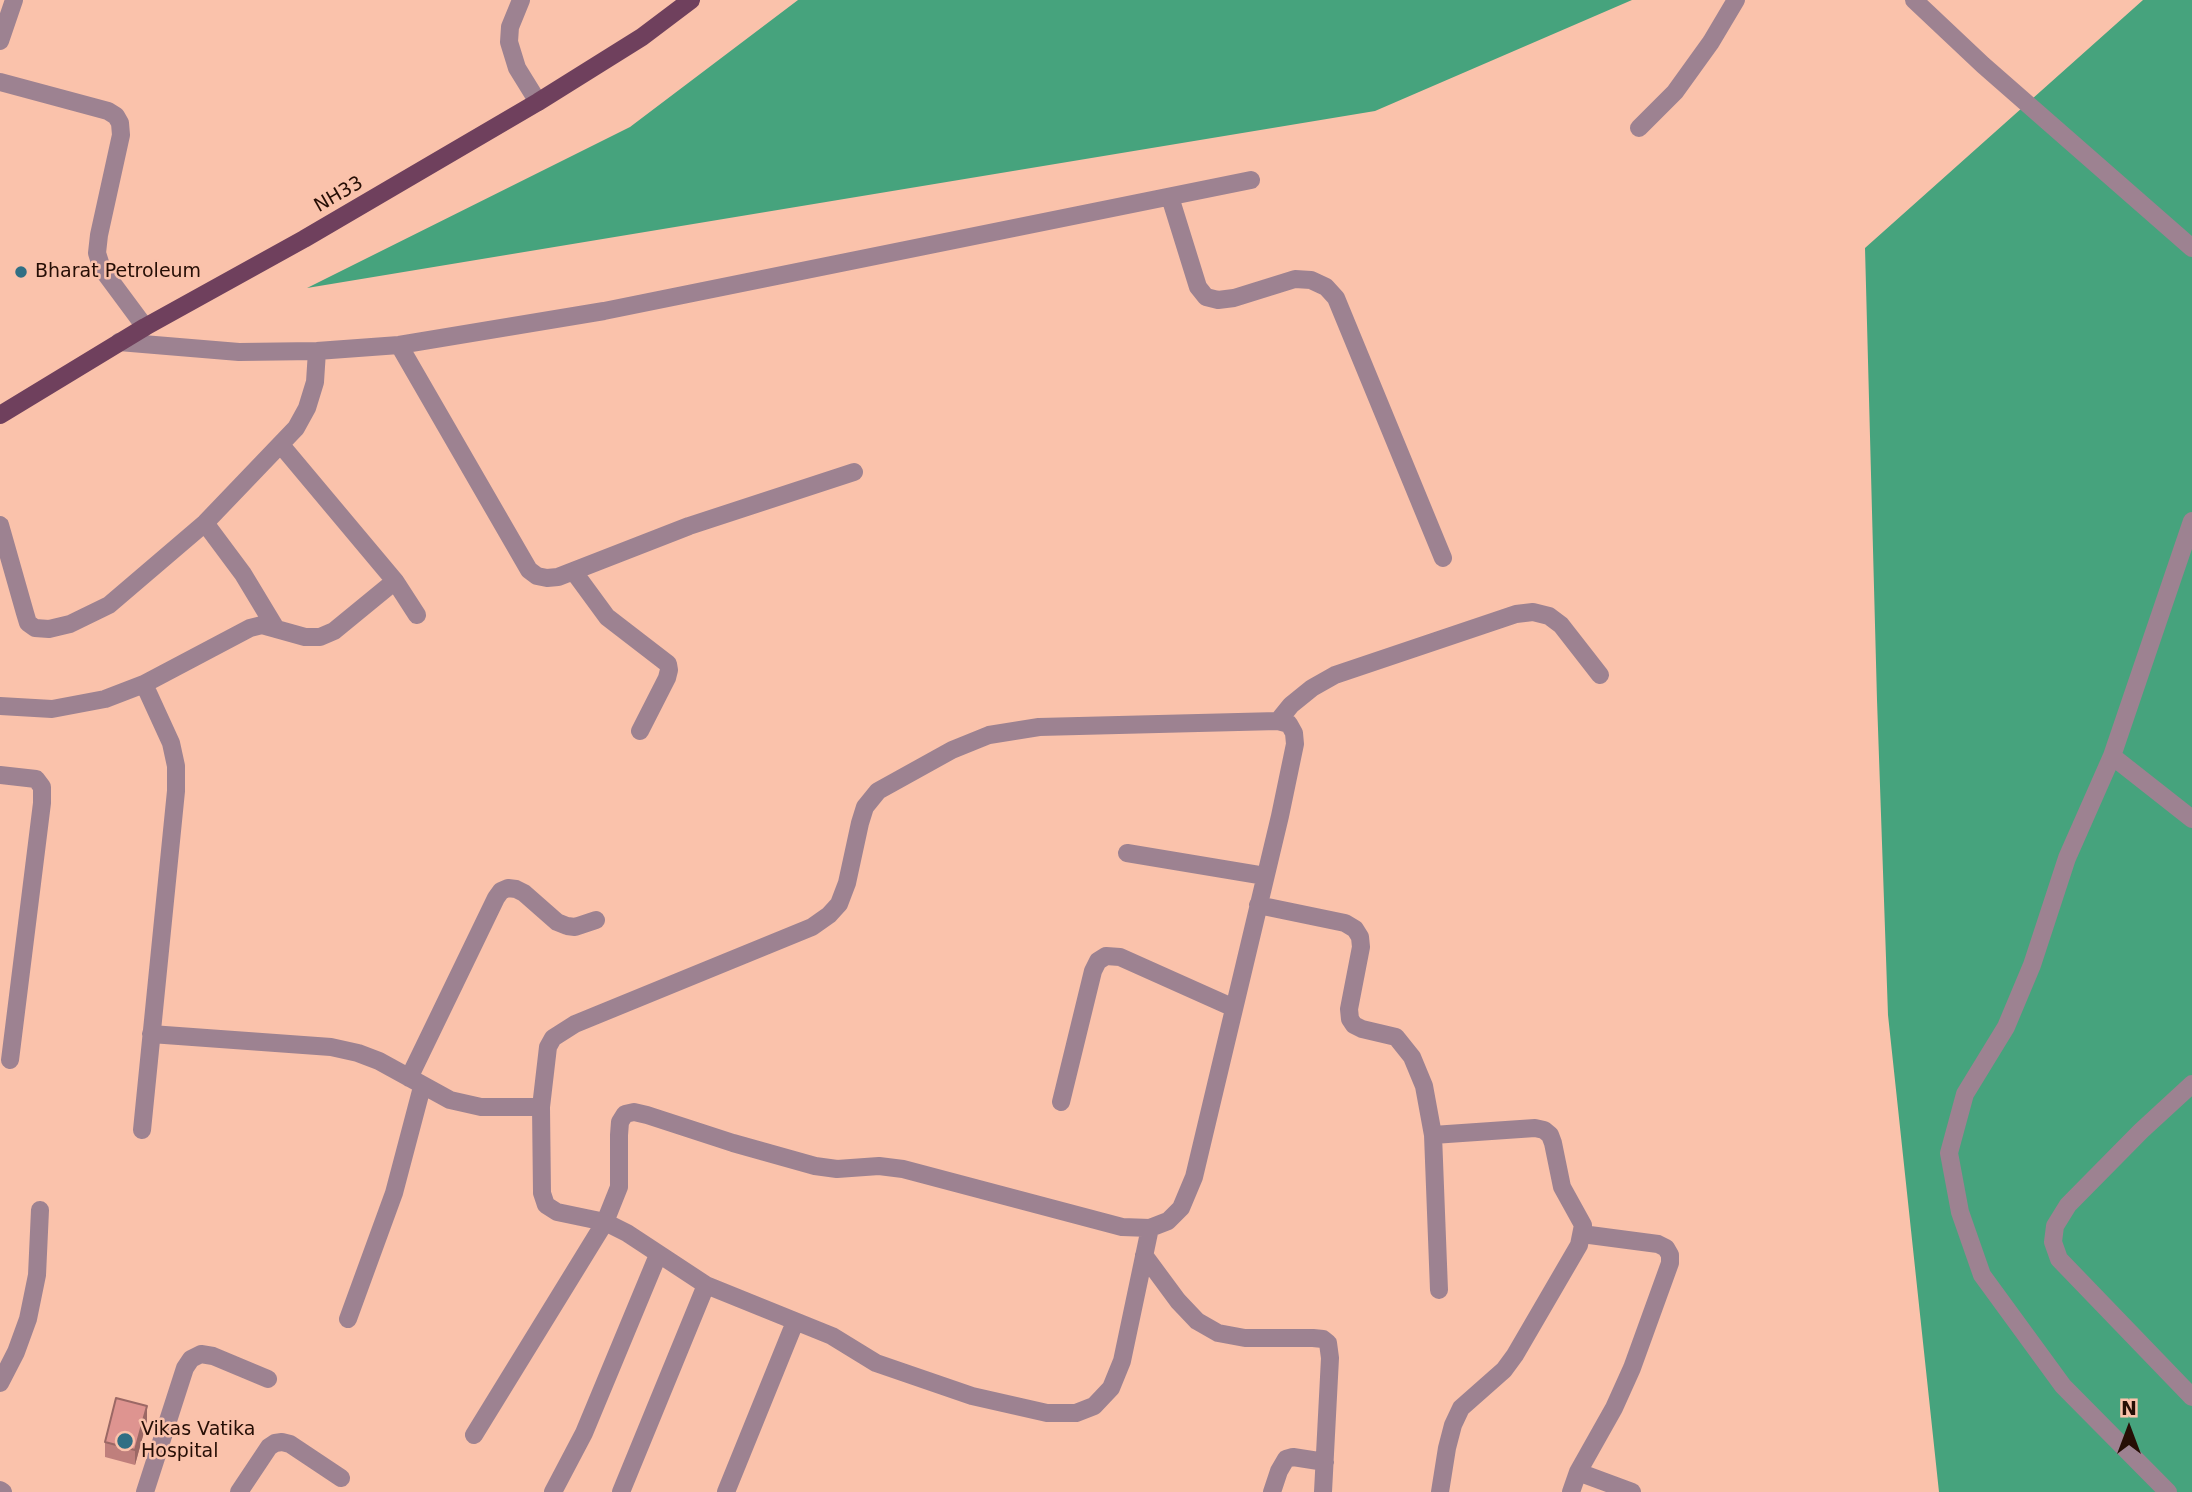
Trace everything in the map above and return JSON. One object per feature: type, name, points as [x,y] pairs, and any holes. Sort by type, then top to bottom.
[{"type":"main road","name":"NH33","points":[[4,410],[538,102],[642,37],[691,0]]},
{"type":"street","points":[[0,41],[14,0]]},
{"type":"street","points":[[521,0],[510,27],[509,42],[517,68],[538,102]]},
{"type":"street","points":[[1639,128],[1675,92],[1711,42],[1735,0]]},
{"type":"street","points":[[1914,0],[1983,65],[2192,248]]},
{"type":"street","points":[[0,82],[108,111],[116,116],[121,135],[97,253],[102,269],[145,327]]},
{"type":"street","points":[[119,342],[239,352],[317,351],[399,345],[604,311],[1251,180]]},
{"type":"street","points":[[1170,197],[1198,287],[1206,297],[1219,300],[1234,298],[1295,279],[1311,280],[1326,286],[1336,299],[1443,558]]},
{"type":"street","points":[[399,345],[529,570],[537,576],[547,578],[574,572],[689,526],[854,471]]},
{"type":"street","points":[[0,525],[28,623],[36,628],[49,629],[70,624],[109,605],[205,523],[296,428],[307,408],[315,382],[317,351]]},
{"type":"street","points":[[281,445],[395,581],[417,615]]},
{"type":"street","points":[[2168,1492],[2063,1386],[1982,1275],[1960,1212],[1949,1153],[1965,1094],[2006,1027],[2032,965],[2067,858],[2112,756],[2192,520]]},
{"type":"street","points":[[205,523],[243,574],[275,627]]},
{"type":"street","points":[[574,572],[607,617],[668,664],[667,678],[640,731]]},
{"type":"street","points":[[0,706],[52,709],[105,699],[144,684],[250,628],[262,625],[305,637],[320,637],[334,631],[395,581]]},
{"type":"street","points":[[1278,721],[1312,688],[1335,675],[1516,614],[1533,612],[1549,616],[1561,625],[1600,675]]},
{"type":"street","points":[[142,1130],[175,804],[176,766],[171,743],[144,684]]},
{"type":"street","points":[[474,1435],[605,1222],[619,1187],[620,1122],[625,1114],[634,1112],[815,1166],[837,1169],[879,1166],[903,1169],[1122,1227],[1150,1228],[1168,1221],[1181,1208],[1194,1177],[1295,744],[1294,733],[1289,724],[1278,721],[1039,727],[989,735],[952,750],[878,791],[865,807],[847,883],[839,904],[830,915],[812,927],[575,1024],[553,1038],[545,1059],[541,1107],[542,1194],[546,1205],[557,1212],[605,1222],[627,1233],[706,1285],[832,1336],[876,1363],[972,1396],[1047,1413],[1076,1413],[1094,1406],[1111,1388],[1119,1370],[1150,1228]]},
{"type":"street","points":[[2112,756],[2192,819]]},
{"type":"street","points":[[0,775],[36,779],[42,788],[10,1060]]},
{"type":"street","points":[[1127,853],[1265,876]]},
{"type":"street","points":[[348,1318],[394,1193],[416,1082],[496,898],[508,888],[516,889],[557,922],[567,926],[575,927],[596,920]]},
{"type":"street","points":[[1258,905],[1345,923],[1355,929],[1360,937],[1361,947],[1349,1009],[1350,1019],[1354,1025],[1396,1037],[1412,1057],[1424,1086],[1433,1135],[1439,1290]]},
{"type":"street","points":[[1061,1102],[1093,971],[1098,961],[1106,956],[1119,957],[1234,1007]]},
{"type":"street","points":[[151,1034],[331,1047],[379,1061],[450,1100],[481,1107],[541,1107]]},
{"type":"street","points":[[2192,1084],[2068,1205],[2056,1226],[2053,1242],[2059,1259],[2192,1397]]},
{"type":"street","points":[[1433,1135],[1535,1128],[1544,1130],[1550,1135],[1562,1186],[1580,1217],[1583,1234],[1510,1363],[1461,1408],[1447,1448],[1440,1492]]},
{"type":"street","points":[[0,1383],[29,1319],[37,1275],[40,1210]]},
{"type":"street","points":[[1571,1492],[1578,1472],[1614,1408],[1632,1368],[1670,1263],[1666,1248],[1658,1244],[1583,1234]]},
{"type":"street","points":[[553,1492],[584,1433],[658,1255]]},
{"type":"street","points":[[1144,1255],[1178,1301],[1197,1321],[1219,1334],[1245,1338],[1313,1338],[1323,1339],[1328,1343],[1330,1358],[1323,1492]]},
{"type":"street","points":[[621,1492],[706,1285]]},
{"type":"street","points":[[726,1492],[795,1322]]},
{"type":"street","points":[[145,1492],[185,1368],[191,1359],[201,1354],[213,1356],[268,1379]]},
{"type":"street","points":[[239,1492],[269,1447],[275,1443],[290,1444],[341,1478]]},
{"type":"street","points":[[1272,1492],[1286,1459],[1293,1457],[1325,1462]]},
{"type":"street","points":[[1578,1472],[1632,1492]]},
{"type":"green space","points":[[798,0],[1632,0],[1375,111],[307,288],[630,127]]},
{"type":"green space","points":[[2143,0],[2192,0],[2192,1492],[1939,1492],[1888,1015],[1865,248]]},
{"type":"building","points":[[116,1398],[147,1406],[135,1450],[105,1442]]},
{"type":"place","name":"Bharat Petroleum","points":[[21,272]]},
{"type":"place","name":"Vikas Vatika Hospital","points":[[125,1441]]}]
